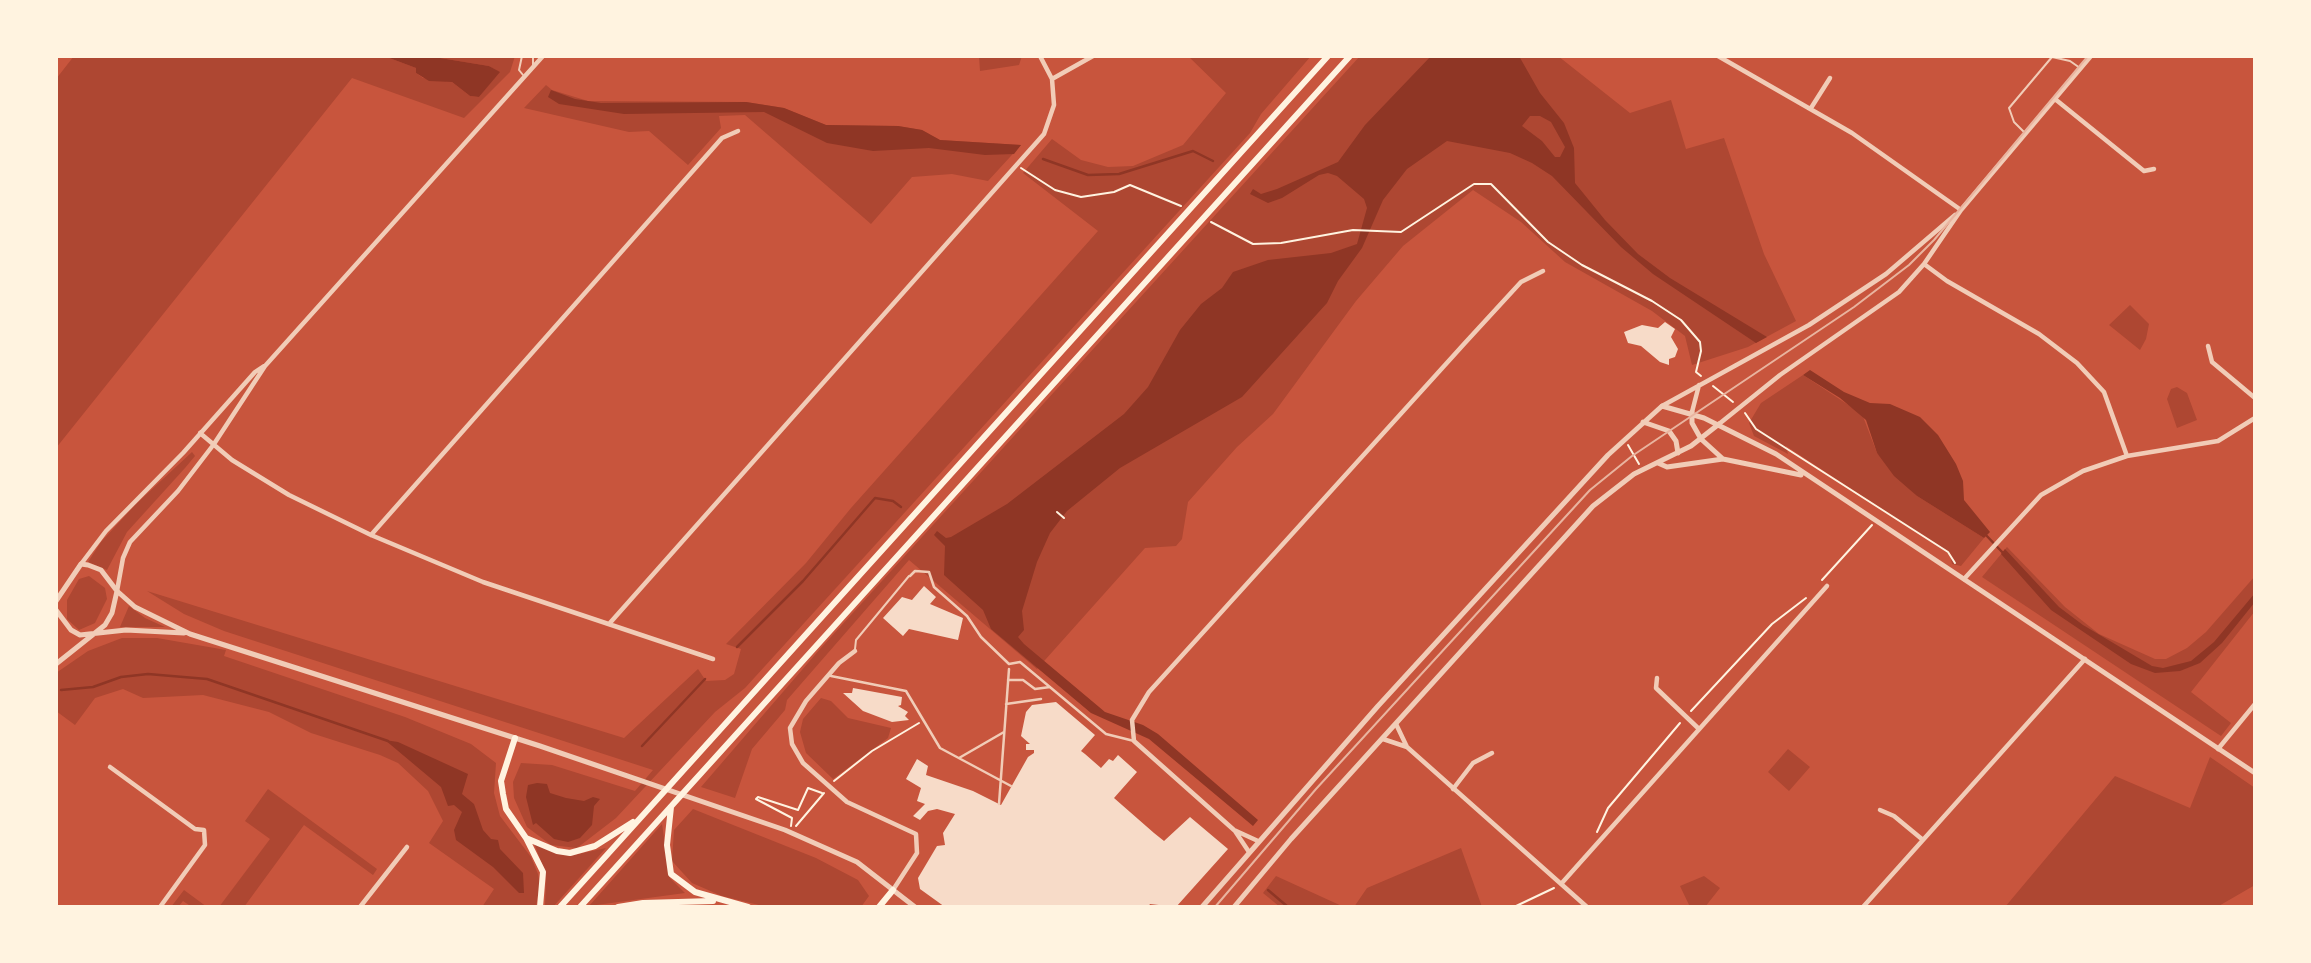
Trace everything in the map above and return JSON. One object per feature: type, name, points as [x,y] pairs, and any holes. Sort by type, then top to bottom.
[{"type":"main road","points":[[560,907],[1328,56]]},
{"type":"main road","points":[[580,907],[1350,56]]},
{"type":"main road","points":[[514,738],[502,781],[506,809],[526,838],[543,872],[540,907]]},
{"type":"main road","points":[[671,806],[667,845],[671,874],[695,892],[748,907]]},
{"type":"main road","points":[[526,838],[557,851],[570,853],[595,846],[638,820]]},
{"type":"main road","points":[[879,907],[893,890]]},
{"type":"main road","points":[[618,907],[643,903],[723,901]]},
{"type":"street","points":[[56,664],[97,634],[113,613],[123,558],[130,542],[178,491],[214,444],[265,366],[543,56]]},
{"type":"street","points":[[609,624],[1044,134],[1051,117],[1052,79],[1040,56]]},
{"type":"street","points":[[1052,79],[1093,56]]},
{"type":"street","points":[[1718,56],[1731,59],[1852,133],[1961,210]]},
{"type":"street","points":[[1234,907],[1291,839],[1593,506],[1609,491],[1642,470],[1701,439],[1739,407],[1883,304],[1924,264],[1961,210],[2091,56]]},
{"type":"street","points":[[1811,108],[1830,78]]},
{"type":"street","points":[[2054,99],[2144,171],[2154,169]]},
{"type":"street","points":[[371,534],[722,138],[738,131]]},
{"type":"street","points":[[1202,907],[1258,841],[1626,437],[1662,406],[1781,342],[1869,286],[1961,210]]},
{"type":"street","points":[[1924,264],[2039,334],[2077,363],[2104,393],[2127,456]]},
{"type":"street","points":[[1134,741],[1131,732],[1132,720],[1149,692],[1521,282],[1543,271]]},
{"type":"street","points":[[2208,346],[2212,362],[2255,398]]},
{"type":"street","points":[[56,601],[106,531],[255,372],[265,366]]},
{"type":"street","points":[[1699,384],[1692,424],[1701,439],[1723,459]]},
{"type":"street","points":[[1662,406],[1692,412],[1776,454],[2255,773]]},
{"type":"street","points":[[1964,579],[2041,495],[2083,471],[2127,456],[2218,441],[2255,418]]},
{"type":"street","points":[[1643,422],[1670,431],[1676,441],[1678,453]]},
{"type":"street","points":[[200,433],[232,460],[289,495],[371,534],[484,582],[713,659]]},
{"type":"street","points":[[1658,463],[1667,467],[1723,459],[1804,475]]},
{"type":"street","points":[[81,564],[102,570],[117,591],[148,615],[190,634],[713,803],[791,832],[857,862],[915,907]]},
{"type":"street","points":[[910,576],[915,571],[929,572],[934,587],[967,616],[981,637],[1009,664],[1020,662],[1106,734],[1134,741],[1234,830],[1249,852]]},
{"type":"street","points":[[1561,884],[1827,586]]},
{"type":"street","points":[[56,610],[71,630],[80,635],[126,630],[190,634]]},
{"type":"street","points":[[855,651],[828,675],[806,701],[790,728],[792,744],[803,764],[828,788],[861,810],[916,834],[917,853],[893,890]]},
{"type":"street","points":[[1863,907],[2085,659]]},
{"type":"street","points":[[999,804],[1009,669]]},
{"type":"street","points":[[828,675],[906,691],[940,748],[1011,786]]},
{"type":"street","points":[[1657,678],[1656,688],[1699,729]]},
{"type":"street","points":[[1008,680],[1023,680],[1035,689],[1050,687]]},
{"type":"street","points":[[1006,704],[1041,699]]},
{"type":"street","points":[[2218,749],[2255,704]]},
{"type":"street","points":[[1396,724],[1407,747],[1587,907]]},
{"type":"street","points":[[959,758],[1004,732]]},
{"type":"street","points":[[1383,738],[1407,747]]},
{"type":"street","points":[[1452,789],[1473,763],[1492,753]]},
{"type":"street","points":[[110,767],[195,829],[204,830],[205,845],[160,907]]},
{"type":"street","points":[[1880,810],[1894,816],[1923,840]]},
{"type":"street","points":[[1234,830],[1258,841]]},
{"type":"street","points":[[360,907],[407,847]]},
{"type":"lane","points":[[522,56],[519,70],[524,77]]},
{"type":"lane","points":[[533,56],[534,66]]},
{"type":"lane","points":[[2026,134],[2014,122],[2009,108],[2052,57],[2070,61],[2081,69]]},
{"type":"lane","points":[[855,651],[856,640],[910,576]]},
{"type":"path","points":[[1018,166],[1055,190],[1080,197],[1114,192],[1130,185],[1161,196]]},
{"type":"path","points":[[1233,233],[1253,244],[1353,230],[1386,234],[1415,226],[1474,184],[1491,184],[1548,242],[1582,265],[1652,301],[1681,320],[1700,342],[1702,351],[1696,372],[1750,417],[1756,429],[1948,552],[1964,579]]},
{"type":"path","points":[[1626,437],[1631,454],[1642,470]]},
{"type":"path","points":[[1057,512],[1064,518]]},
{"type":"path","points":[[1816,586],[1876,520]]},
{"type":"path","points":[[1593,839],[1608,808],[1686,717],[1772,624],[1809,594]]},
{"type":"path","points":[[791,832],[828,788],[873,751],[924,721]]},
{"type":"path","points":[[791,832],[792,818],[756,799],[758,797],[798,810],[808,788],[823,794]]},
{"type":"path","points":[[1514,907],[1561,884]]},
{"type":"shaded area","points":[[74,56],[384,56],[416,68],[416,73],[423,78],[452,82],[470,96],[479,97],[499,72],[489,66],[428,56],[515,56],[510,72],[464,118],[352,78],[56,448],[56,79]]},
{"type":"shaded area","points":[[384,56],[428,56],[489,66],[500,72],[479,97],[470,96],[452,82],[429,81],[416,73],[416,68]]},
{"type":"shaded area","points":[[979,56],[1022,56],[1019,65],[980,71]]},
{"type":"shaded area","points":[[1188,56],[1311,56],[1261,114],[1250,133],[745,688],[715,712],[616,818],[577,848],[551,845],[527,827],[514,798],[513,782],[521,763],[552,765],[635,791],[653,770],[224,631],[184,614],[147,591],[624,738],[698,669],[706,681],[725,680],[734,674],[741,649],[726,644],[806,563],[851,508],[1098,231],[1023,173],[1052,139],[1081,160],[1108,167],[1133,166],[1183,145],[1226,93]]},
{"type":"shaded area","points":[[1360,56],[1558,56],[1630,113],[1671,100],[1686,149],[1724,138],[1764,254],[1796,321],[1748,347],[1692,365],[1685,336],[1652,311],[1565,262],[1521,222],[1473,190],[1403,246],[1356,301],[1273,414],[1237,447],[1188,502],[1182,539],[1176,546],[1145,548],[1037,669],[909,560],[787,700],[785,710],[752,749],[735,798],[701,787],[820,649]]},
{"type":"shaded area","points":[[1431,56],[1519,56],[1540,93],[1564,123],[1574,148],[1575,183],[1605,220],[1638,254],[1670,278],[1767,337],[1756,343],[1653,274],[1621,247],[1552,176],[1532,163],[1510,153],[1447,141],[1407,169],[1383,200],[1362,248],[1338,281],[1327,303],[1242,397],[1120,468],[1067,511],[1050,533],[1037,562],[1022,611],[1024,630],[1018,637],[1024,644],[1105,712],[1143,725],[1158,734],[1258,820],[1253,826],[1149,739],[1091,713],[991,629],[983,610],[944,575],[945,546],[934,535],[937,531],[946,538],[951,537],[1007,504],[1124,414],[1148,387],[1180,330],[1201,304],[1222,288],[1233,272],[1268,260],[1331,253],[1357,244],[1367,208],[1364,199],[1337,176],[1328,173],[1319,175],[1282,198],[1268,203],[1250,194],[1253,189],[1261,194],[1277,189],[1338,162],[1365,125]],"holes":[[[1530,116],[1540,116],[1551,122],[1565,147],[1560,157],[1555,157],[1542,141],[1522,126]]]},
{"type":"shaded area","points":[[546,85],[552,90],[588,101],[746,102],[784,108],[826,125],[898,126],[922,130],[940,140],[1021,145],[988,181],[952,174],[912,177],[871,224],[745,115],[719,116],[721,128],[688,165],[649,131],[629,132],[524,108]]},
{"type":"shaded area","points":[[551,90],[575,99],[601,103],[746,102],[784,108],[826,125],[898,126],[922,130],[940,140],[1021,145],[1014,154],[985,155],[929,148],[873,151],[827,143],[764,112],[624,114],[559,104],[548,97]]},
{"type":"shaded area","points":[[2130,305],[2149,324],[2140,350],[2109,325]]},
{"type":"shaded area","points":[[1810,370],[1844,392],[1870,403],[1890,404],[1920,417],[1938,435],[1956,464],[1963,481],[1964,500],[1990,532],[1984,538],[1917,496],[1894,476],[1877,453],[1866,420],[1840,398],[1803,375]]},
{"type":"shaded area","points":[[1803,375],[1862,414],[1877,453],[1917,496],[1984,538],[1961,566],[1952,564],[1950,554],[1786,446],[1788,454],[1754,436],[1749,423],[1761,403]]},
{"type":"shaded area","points":[[2177,387],[2187,393],[2197,420],[2177,428],[2167,399],[2171,389]]},
{"type":"shaded area","points":[[192,452],[195,456],[127,532],[107,570],[88,562],[101,542],[135,505]]},
{"type":"shaded area","points":[[2007,547],[2065,607],[2099,634],[2155,659],[2166,659],[2187,648],[2206,632],[2255,576],[2255,611],[2191,692],[2231,723],[2221,736],[1982,577]]},
{"type":"shaded area","points":[[2005,549],[2059,607],[2083,625],[2152,666],[2163,668],[2191,661],[2214,642],[2255,593],[2255,602],[2222,643],[2200,663],[2180,671],[2155,673],[2131,664],[2051,610],[2001,554]]},
{"type":"shaded area","points":[[89,576],[105,588],[107,599],[95,623],[79,630],[67,619],[67,600],[79,579]]},
{"type":"shaded area","points":[[129,606],[145,618],[165,627],[120,627]]},
{"type":"shaded area","points":[[122,638],[157,638],[226,650],[224,656],[405,717],[471,744],[496,763],[494,793],[500,816],[531,857],[538,874],[540,884],[536,907],[482,907],[494,889],[429,843],[443,821],[428,791],[398,763],[380,755],[311,733],[269,712],[203,695],[143,698],[123,689],[95,698],[75,725],[56,711],[56,673],[88,651]]},
{"type":"shaded area","points":[[821,698],[831,701],[848,718],[891,728],[888,738],[833,779],[806,753],[800,732],[803,719]]},
{"type":"shaded area","points":[[385,740],[398,742],[468,774],[462,794],[474,804],[483,830],[491,839],[498,840],[500,849],[523,873],[524,893],[519,893],[493,867],[456,840],[454,830],[462,812],[454,805],[448,806],[441,787]]},
{"type":"shaded area","points":[[1788,749],[1810,767],[1789,791],[1768,772]]},
{"type":"shaded area","points":[[2210,757],[2255,788],[2255,885],[2217,907],[2005,907],[2115,776],[2190,808]]},
{"type":"shaded area","points":[[547,784],[550,793],[566,798],[584,801],[593,797],[600,799],[594,806],[592,825],[580,838],[568,842],[554,839],[536,823],[533,825],[526,797],[528,785]]},
{"type":"shaded area","points":[[268,789],[377,869],[373,875],[304,825],[244,907],[219,907],[270,839],[245,821]]},
{"type":"shaded area","points":[[693,809],[816,858],[858,880],[869,896],[861,907],[767,907],[722,896],[692,883],[672,861],[674,830]]},
{"type":"shaded area","points":[[662,824],[670,878],[685,893],[589,906]]},
{"type":"shaded area","points":[[534,843],[569,856],[606,848],[553,907],[545,907],[546,875]]},
{"type":"shaded area","points":[[1461,848],[1482,907],[1354,907],[1367,888]]},
{"type":"shaded area","points":[[1276,876],[1344,907],[1280,907],[1263,893]]},
{"type":"shaded area","points":[[1704,876],[1720,888],[1705,907],[1690,907],[1680,886]]},
{"type":"shaded area","points":[[184,890],[207,907],[192,907],[183,901],[178,907],[171,907]]},
{"type":"building","points":[[1665,322],[1675,329],[1671,337],[1678,349],[1675,357],[1669,359],[1669,365],[1660,362],[1641,346],[1628,343],[1624,332],[1642,325],[1658,328]]},
{"type":"building","points":[[924,586],[936,597],[930,604],[963,618],[958,640],[909,629],[903,636],[883,618],[902,597],[912,600]]},
{"type":"building","points":[[853,688],[902,697],[901,705],[898,706],[908,712],[905,716],[909,720],[892,722],[863,711],[843,693],[852,693]]},
{"type":"building","points":[[1056,702],[1095,735],[1081,751],[1101,768],[1109,759],[1113,761],[1118,755],[1137,772],[1114,798],[1154,833],[1164,841],[1190,817],[1228,849],[1176,907],[1150,904],[1148,907],[945,907],[920,889],[918,878],[937,846],[945,845],[943,833],[955,814],[937,809],[928,811],[920,820],[913,816],[925,804],[917,801],[921,788],[906,779],[917,759],[928,766],[926,775],[973,791],[1001,805],[1028,757],[1034,753],[1034,750],[1026,750],[1026,744],[1030,744],[1021,736],[1026,712],[1032,705]]},
{"type":"waterway","points":[[1043,159],[1088,175],[1119,174],[1193,151],[1213,161]]},
{"type":"waterway","points":[[737,647],[803,581],[875,498],[893,501],[901,507]]},
{"type":"waterway","points":[[1984,533],[2004,554]]},
{"type":"waterway","points":[[61,690],[93,687],[121,677],[148,674],[207,679],[388,741]]},
{"type":"waterway","points":[[642,746],[705,679]]},
{"type":"waterway","points":[[1268,890],[1288,907]]},
{"type":"tram line","points":[[1215,907],[1316,789],[1590,490],[1632,456],[1854,307],[1909,265],[1934,240],[2088,56]]}]
